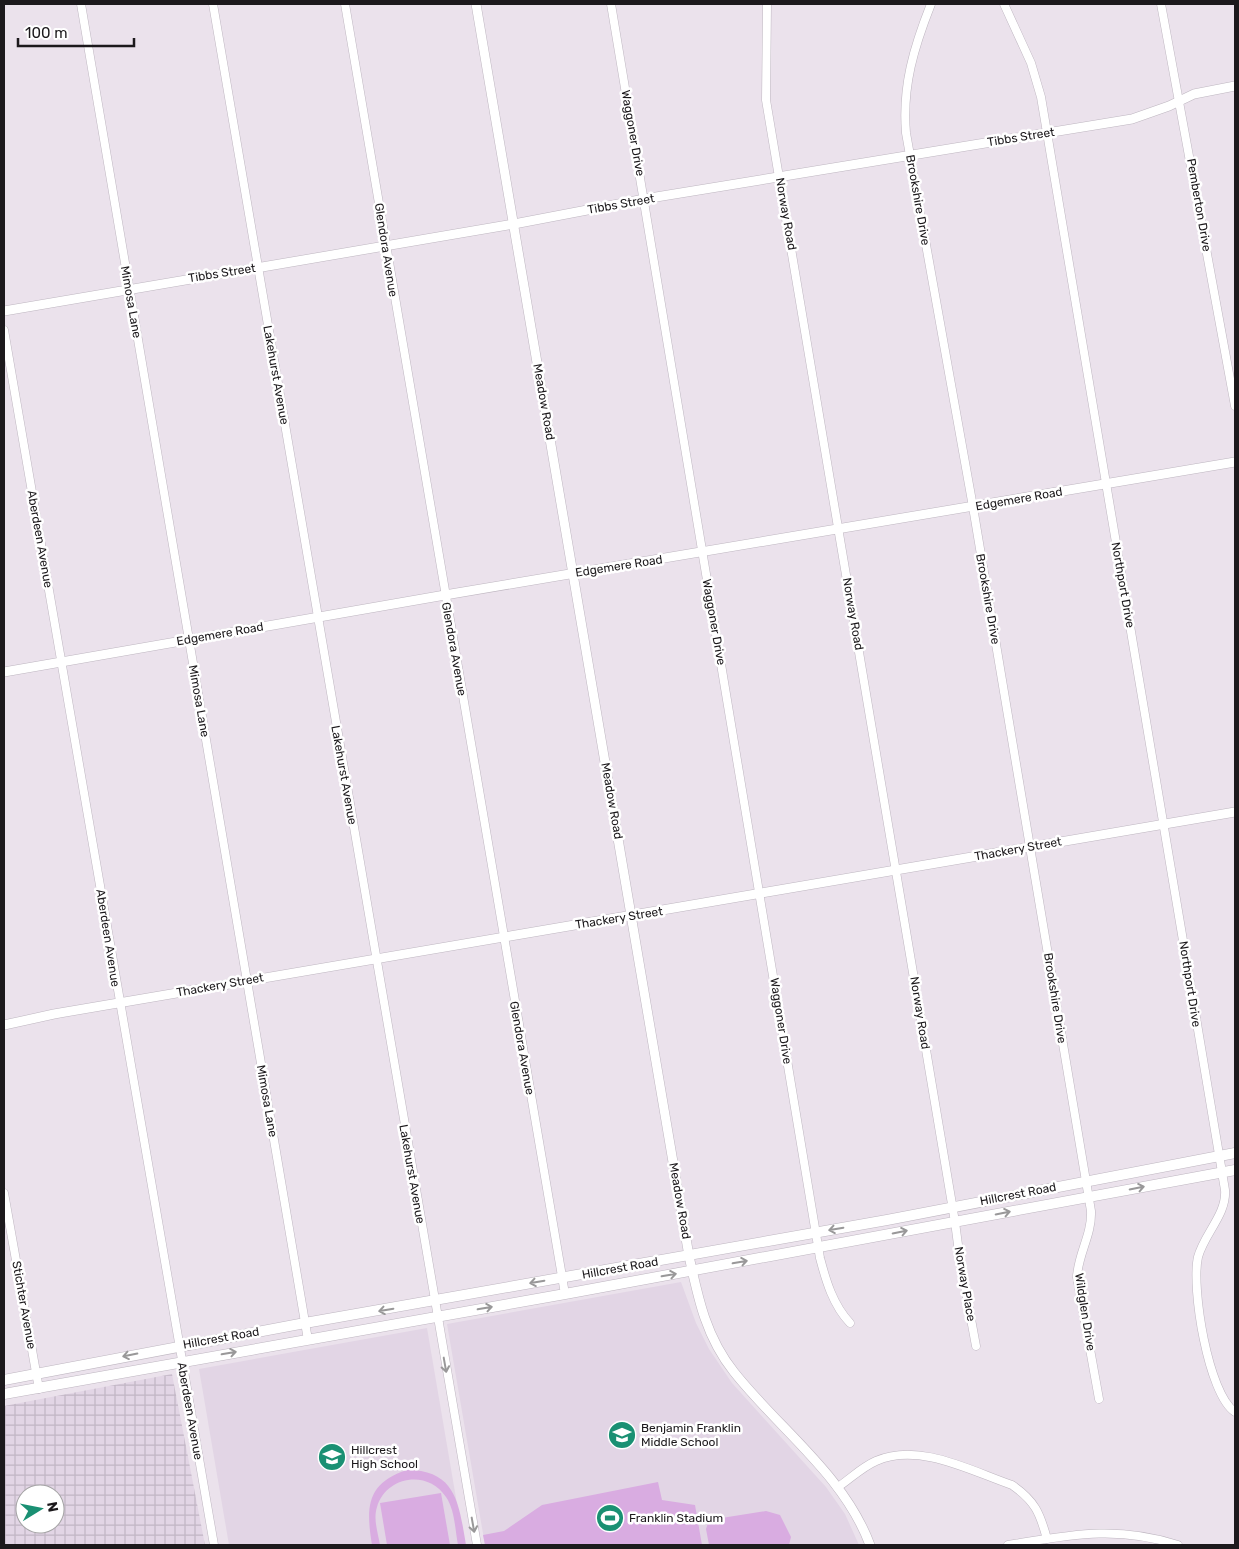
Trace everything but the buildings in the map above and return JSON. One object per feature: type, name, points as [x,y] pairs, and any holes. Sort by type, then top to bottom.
[{"type":"main road","name":"Hillcrest Road","points":[[4,1394],[692,1271],[953,1207],[1235,1153]]},
{"type":"main road","name":"Hillcrest Road","points":[[4,1380],[305,1323],[689,1256],[955,1222],[1235,1170]]},
{"type":"street","name":"Mimosa Lane","points":[[81,4],[308,1340]]},
{"type":"street","name":"Lakehurst Avenue","points":[[213,4],[436,1317],[477,1545]]},
{"type":"street","name":"Glendora Avenue","points":[[345,4],[564,1294]]},
{"type":"street","name":"Meadow Road","points":[[476,4],[699,1306],[708,1328],[733,1371],[838,1487],[856,1515],[870,1545]]},
{"type":"street","name":"Waggoner Drive","points":[[611,4],[817,1240],[828,1286],[838,1307],[850,1323]]},
{"type":"street","name":"Norway Road","points":[[767,4],[766,100],[955,1222]]},
{"type":"street","name":"Brookshire Drive","points":[[931,4],[916,44],[905,96],[906,133],[972,507],[1089,1197]]},
{"type":"street","name":"Northport Drive","points":[[1004,4],[1031,63],[1047,133],[1222,1172]]},
{"type":"street","name":"Pemberton Drive","points":[[1161,4],[1235,406]]},
{"type":"street","name":"Tibbs Street","points":[[4,311],[644,200],[1132,119],[1194,94],[1235,86]]},
{"type":"street","name":"Aberdeen Avenue","points":[[4,330],[62,662],[118,1003],[214,1545]]},
{"type":"street","name":"Edgemere Road","points":[[4,672],[445,595],[1235,462]]},
{"type":"street","name":"Thackery Street","points":[[4,1025],[118,1003],[1235,812]]},
{"type":"street","points":[[1222,1172],[1224,1204],[1200,1250],[1195,1278],[1213,1377],[1224,1401],[1235,1412]]},
{"type":"street","name":"Stichter Avenue","points":[[4,1193],[39,1388]]},
{"type":"street","name":"Wildglen Drive","points":[[1089,1197],[1090,1228],[1080,1258],[1077,1277],[1099,1398]]},
{"type":"street","name":"Norway Place","points":[[955,1222],[976,1346]]},
{"type":"street","points":[[838,1487],[875,1462],[895,1455],[922,1454],[1012,1485],[1024,1493],[1037,1508],[1047,1539]]},
{"type":"street","points":[[1008,1545],[1110,1532],[1145,1536],[1178,1545]]},
{"type":"shaded area","name":"Benjamin Franklin Middle School","points":[[681,1282],[696,1323],[709,1349],[732,1383],[826,1487],[845,1514],[859,1545],[485,1545],[447,1324]]},
{"type":"shaded area","name":"Hillcrest High School","points":[[427,1328],[464,1545],[229,1545],[199,1369]]},
{"type":"shaded area","points":[[172,1374],[205,1545],[4,1545],[4,1406]]},
{"type":"shaded area","points":[[407,1470],[436,1476],[446,1483],[453,1492],[461,1516],[466,1545],[458,1545],[449,1502],[438,1488],[429,1482],[408,1480],[389,1488],[382,1497],[377,1507],[376,1516],[380,1545],[372,1545],[369,1520],[372,1499],[376,1490],[393,1475]]},
{"type":"shaded area","name":"Franklin Stadium","points":[[658,1482],[662,1500],[695,1505],[702,1545],[485,1545],[483,1535],[504,1531],[542,1505]]},
{"type":"shaded area","points":[[441,1493],[450,1545],[387,1545],[380,1503]]},
{"type":"shaded area","points":[[766,1511],[780,1515],[791,1537],[789,1545],[709,1545],[706,1529],[709,1520]]},
{"type":"place","name":"Benjamin Franklin Middle School","points":[[622,1435]]},
{"type":"place","name":"Hillcrest High School","points":[[332,1457]]},
{"type":"place","name":"Franklin Stadium","points":[[610,1518]]}]
